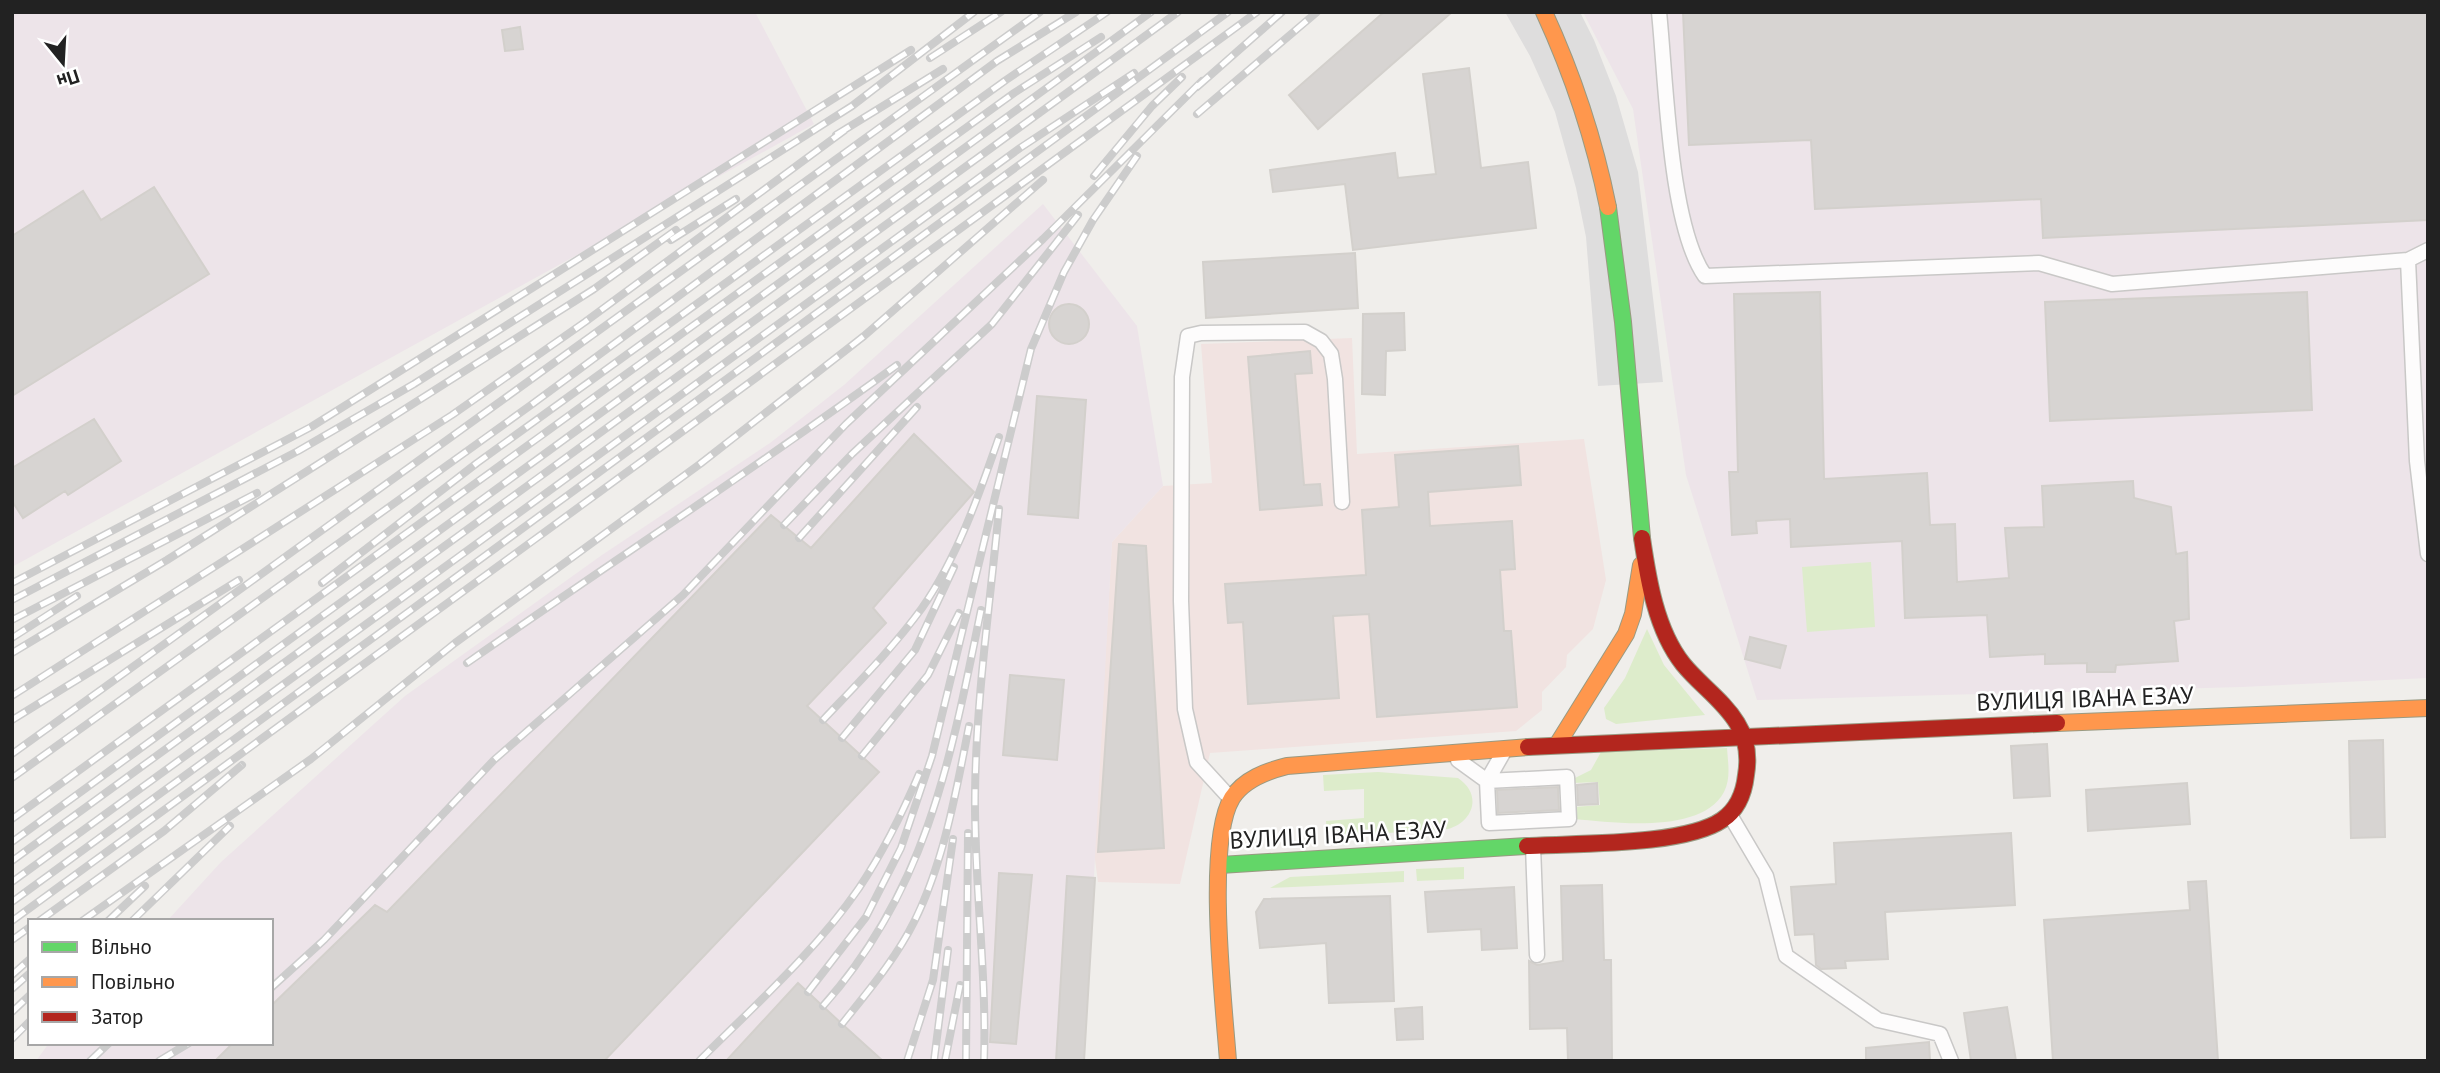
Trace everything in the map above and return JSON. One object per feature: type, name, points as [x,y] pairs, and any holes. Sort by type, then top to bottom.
[{"type":"main road","points":[[1544,12],[1577,83],[1596,142],[1615,234],[1643,548],[1659,612],[1680,660],[1731,713],[1744,735],[1747,751],[1745,789],[1730,815]]},
{"type":"main road","points":[[1556,745],[1626,634],[1639,590],[1643,548]]},
{"type":"main road","name":"ВУЛИЦЯ ІВАНА ЕЗАУ","points":[[1730,815],[1704,832],[1466,851],[1220,865],[1223,818],[1231,799],[1247,783],[1266,772],[1287,766],[1556,745],[1744,735],[2428,708]]},
{"type":"main road","points":[[1220,865],[1228,1061]]},
{"type":"lane","points":[[1659,12],[1676,181],[1695,261],[1705,276],[2039,263],[2112,284],[2408,260],[2428,250]]},
{"type":"lane","points":[[2408,260],[2417,461],[2428,554]]},
{"type":"lane","points":[[1231,799],[1197,762],[1185,709],[1181,601],[1181,390],[1183,350],[1188,336],[1201,332],[1305,332],[1321,341],[1331,354],[1335,379],[1342,502]]},
{"type":"lane","points":[[1556,745],[1567,777],[1569,819],[1588,842]]},
{"type":"lane","points":[[1466,851],[1489,823],[1487,781],[1506,749]]},
{"type":"lane","points":[[1450,754],[1487,781],[1567,777]]},
{"type":"lane","points":[[1730,815],[1766,876],[1786,956],[1878,1020],[1940,1034],[1951,1061]]},
{"type":"lane","points":[[1489,823],[1569,819]]},
{"type":"lane","points":[[1533,846],[1537,955]]},
{"type":"shaded area","points":[[12,12],[755,12],[814,124],[12,567]]},
{"type":"shaded area","points":[[1583,12],[2428,12],[2428,678],[2242,687],[1757,700],[1686,475],[1633,109]]},
{"type":"shaded area","points":[[1043,204],[1137,326],[1163,486],[1112,542],[1084,1061],[36,1061],[48,1045],[273,1045],[273,919],[169,919],[221,862],[405,696],[602,555],[770,443],[844,385]]},
{"type":"shaded area","points":[[1352,338],[1357,454],[1584,439],[1606,580],[1593,629],[1567,655],[1566,667],[1542,692],[1542,710],[1516,731],[1210,753],[1180,884],[1098,882],[1094,852],[1112,542],[1163,486],[1212,483],[1201,344]]},
{"type":"green space","points":[[1871,562],[1875,627],[1807,632],[1802,567]]},
{"type":"green space","points":[[1647,629],[1664,665],[1705,715],[1616,724],[1606,719],[1604,708],[1625,678]]},
{"type":"green space","points":[[1727,748],[1728,776],[1724,792],[1713,805],[1697,814],[1656,823],[1575,819],[1574,807],[1600,805],[1598,782],[1573,783],[1573,779],[1591,770],[1601,752]]},
{"type":"green space","points":[[1378,772],[1458,778],[1470,792],[1472,807],[1464,820],[1448,829],[1327,837],[1326,821],[1364,818],[1364,789],[1324,791],[1323,775]]},
{"type":"green space","points":[[1464,867],[1464,879],[1417,881],[1416,869]]},
{"type":"green space","points":[[1404,871],[1404,882],[1270,888],[1290,877]]},
{"type":"pier","points":[[1505,12],[1580,12],[1594,40],[1616,96],[1638,172],[1663,382],[1598,386],[1586,237],[1576,188],[1555,112],[1530,56]]},
{"type":"building","points":[[1384,12],[1452,12],[1318,129],[1289,95]]},
{"type":"building","points":[[1683,12],[2428,12],[2428,220],[2043,238],[2041,199],[1815,209],[1811,140],[1689,145]]},
{"type":"building","points":[[520,27],[523,49],[505,51],[502,30]]},
{"type":"building","points":[[1469,68],[1481,168],[1528,162],[1536,228],[1353,250],[1345,184],[1273,192],[1270,170],[1395,153],[1398,178],[1436,174],[1423,74]]},
{"type":"building","points":[[154,187],[209,274],[12,396],[12,236],[83,191],[101,220]]},
{"type":"building","points":[[1355,253],[1358,308],[1206,318],[1203,262]]},
{"type":"building","points":[[1820,292],[1824,479],[1927,473],[1930,525],[1955,524],[1957,582],[2009,578],[2005,528],[2044,527],[2042,486],[2133,481],[2134,498],[2171,507],[2176,554],[2187,552],[2189,619],[2174,621],[2178,661],[2116,665],[2115,672],[2087,672],[2087,663],[2045,664],[2045,654],[1990,657],[1987,615],[1905,618],[1902,541],[1791,547],[1790,519],[1756,521],[1757,533],[1732,535],[1729,472],[1738,472],[1734,294]]},
{"type":"building","points":[[2307,292],[2312,410],[2050,421],[2045,302]]},
{"type":"building","points":[[1069,304],[1077,305],[1083,310],[1088,316],[1088,332],[1083,338],[1077,343],[1069,344],[1061,343],[1055,338],[1050,332],[1049,324],[1050,316],[1055,310],[1061,305]]},
{"type":"building","points":[[1404,313],[1405,350],[1386,351],[1385,395],[1362,394],[1363,314]]},
{"type":"building","points":[[1310,351],[1312,373],[1295,374],[1304,485],[1320,484],[1322,505],[1260,510],[1248,357]]},
{"type":"building","points":[[1037,396],[1086,400],[1078,518],[1028,514]]},
{"type":"building","points":[[94,419],[121,461],[68,495],[65,491],[23,518],[12,501],[12,468]]},
{"type":"building","points":[[914,434],[974,492],[873,608],[886,623],[807,706],[879,772],[604,1061],[215,1061],[231,1045],[273,1045],[273,1004],[375,905],[387,912],[771,515],[811,548]]},
{"type":"building","points":[[1518,446],[1521,485],[1428,492],[1430,526],[1512,521],[1515,569],[1500,570],[1504,631],[1511,631],[1517,707],[1377,717],[1369,614],[1333,616],[1339,698],[1248,704],[1243,622],[1228,623],[1225,584],[1366,575],[1362,510],[1399,507],[1395,455]]},
{"type":"building","points":[[1119,544],[1146,546],[1164,848],[1098,852]]},
{"type":"building","points":[[1750,637],[1786,646],[1780,668],[1745,659]]},
{"type":"building","points":[[1010,675],[1064,680],[1057,760],[1003,755]]},
{"type":"building","points":[[2383,740],[2385,837],[2351,838],[2349,741]]},
{"type":"building","points":[[2047,744],[2050,796],[2014,798],[2011,746]]},
{"type":"building","points":[[1597,783],[1598,804],[1578,805],[1577,785]]},
{"type":"building","points":[[2187,783],[2190,824],[2088,831],[2086,790]]},
{"type":"building","points":[[1558,787],[1559,810],[1498,813],[1497,790]]},
{"type":"building","points":[[2011,833],[2015,905],[1885,912],[1888,959],[1845,961],[1846,968],[1821,969],[1816,965],[1814,934],[1795,935],[1791,887],[1836,884],[1834,843]]},
{"type":"building","points":[[999,873],[1032,875],[1016,1044],[990,1042]]},
{"type":"building","points":[[1067,876],[1095,878],[1084,1061],[1056,1061]]},
{"type":"building","points":[[2206,881],[2218,1061],[2053,1061],[2044,920],[2190,910],[2188,882]]},
{"type":"building","points":[[1602,885],[1604,960],[1611,960],[1612,1061],[1568,1061],[1567,1028],[1530,1029],[1529,961],[1537,965],[1563,961],[1561,886]]},
{"type":"building","points":[[1514,887],[1517,948],[1482,950],[1481,929],[1428,932],[1425,892]]},
{"type":"building","points":[[1390,896],[1394,1001],[1329,1003],[1326,943],[1260,948],[1256,912],[1264,899]]},
{"type":"building","points":[[798,983],[842,1024],[883,1061],[726,1061]]},
{"type":"building","points":[[1422,1007],[1423,1039],[1397,1040],[1395,1009]]},
{"type":"building","points":[[2007,1007],[2016,1061],[1971,1061],[1964,1013]]},
{"type":"building","points":[[1929,1042],[1930,1061],[1866,1061],[1866,1048]]},
{"type":"railway","points":[[12,600],[298,451],[414,384],[852,106],[974,12]]},
{"type":"railway","points":[[930,58],[1001,12]]},
{"type":"railway","points":[[12,754],[1040,12]]},
{"type":"railway","points":[[12,778],[531,405],[997,61],[1076,12]]},
{"type":"railway","points":[[322,583],[477,463],[1006,80],[1107,12]]},
{"type":"railway","points":[[12,842],[1151,12]]},
{"type":"railway","points":[[12,861],[1178,12]]},
{"type":"railway","points":[[12,902],[1228,12]]},
{"type":"railway","points":[[12,921],[1257,12]]},
{"type":"railway","points":[[1197,87],[1282,12]]},
{"type":"railway","points":[[1197,114],[1317,12]]},
{"type":"railway","points":[[12,819],[1014,93],[1101,37]]},
{"type":"railway","points":[[12,583],[311,427],[911,50]]},
{"type":"railway","points":[[836,135],[943,69]]},
{"type":"railway","points":[[12,882],[1020,148],[1134,73]]},
{"type":"railway","points":[[1094,176],[1152,106],[1182,77]]},
{"type":"railway","points":[[273,986],[324,940],[494,760],[683,595],[846,424],[1043,239],[1202,81]]},
{"type":"railway","points":[[12,696],[452,415],[585,322],[845,130]]},
{"type":"railway","points":[[808,992],[866,917],[901,848],[932,756],[1031,349],[1064,272],[1093,220],[1137,156]]},
{"type":"railway","points":[[85,919],[311,759],[455,643],[700,464],[864,336],[1043,180]]},
{"type":"railway","points":[[671,240],[736,199]]},
{"type":"railway","points":[[784,525],[852,454],[992,324],[1078,215]]},
{"type":"railway","points":[[12,653],[167,560],[594,289],[676,230]]},
{"type":"railway","points":[[467,663],[897,365]]},
{"type":"railway","points":[[799,538],[917,407]]},
{"type":"railway","points":[[823,720],[899,637],[935,589],[966,526],[999,437]]},
{"type":"railway","points":[[12,620],[257,493]]},
{"type":"railway","points":[[984,1061],[984,994],[975,795],[981,688],[999,509]]},
{"type":"railway","points":[[842,738],[915,650],[954,567]]},
{"type":"railway","points":[[12,720],[239,580]]},
{"type":"railway","points":[[12,638],[77,596]]},
{"type":"railway","points":[[823,1006],[858,961],[887,916],[911,868],[930,820],[945,769],[981,610]]},
{"type":"railway","points":[[862,756],[928,675],[959,613]]},
{"type":"railway","points":[[842,1024],[881,975],[914,922],[924,899],[948,826],[969,726]]},
{"type":"railway","points":[[42,919],[164,831],[242,765]]},
{"type":"railway","points":[[699,1061],[783,978],[842,912],[884,847],[919,774]]},
{"type":"railway","points":[[134,919],[230,826]]},
{"type":"railway","points":[[966,1061],[968,833]]},
{"type":"railway","points":[[907,1061],[933,980],[953,839]]},
{"type":"railway","points":[[110,919],[145,886]]},
{"type":"railway","points":[[12,940],[28,928]]},
{"type":"railway","points":[[934,1061],[948,950]]},
{"type":"railway","points":[[12,975],[28,961]]},
{"type":"railway","points":[[12,989],[28,975]]},
{"type":"railway","points":[[945,1061],[960,985]]},
{"type":"railway","points":[[12,1012],[28,997]]},
{"type":"railway","points":[[12,1039],[28,1023]]},
{"type":"railway","points":[[90,1061],[107,1045]]},
{"type":"railway","points":[[159,1061],[186,1045]]},
{"type":"traffic: fast","points":[[1608,207],[1623,322],[1642,538]]},
{"type":"traffic: fast","points":[[1220,865],[1527,846]]},
{"type":"traffic: slow","points":[[1544,12],[1582,107],[1608,207]]},
{"type":"traffic: slow","points":[[1557,745],[1626,634],[1633,614],[1641,565]]},
{"type":"traffic: slow","points":[[2057,723],[2428,708]]},
{"type":"traffic: slow","points":[[1228,1061],[1218,925],[1219,850],[1224,820],[1237,791],[1256,777],[1287,766],[1528,747]]},
{"type":"traffic: jam","points":[[1527,846],[1629,842],[1682,835],[1722,820],[1736,806],[1741,795],[1747,762],[1743,735],[1725,707],[1683,664],[1666,636],[1650,587],[1642,538]]},
{"type":"traffic: jam","points":[[1528,747],[2057,723]]}]
